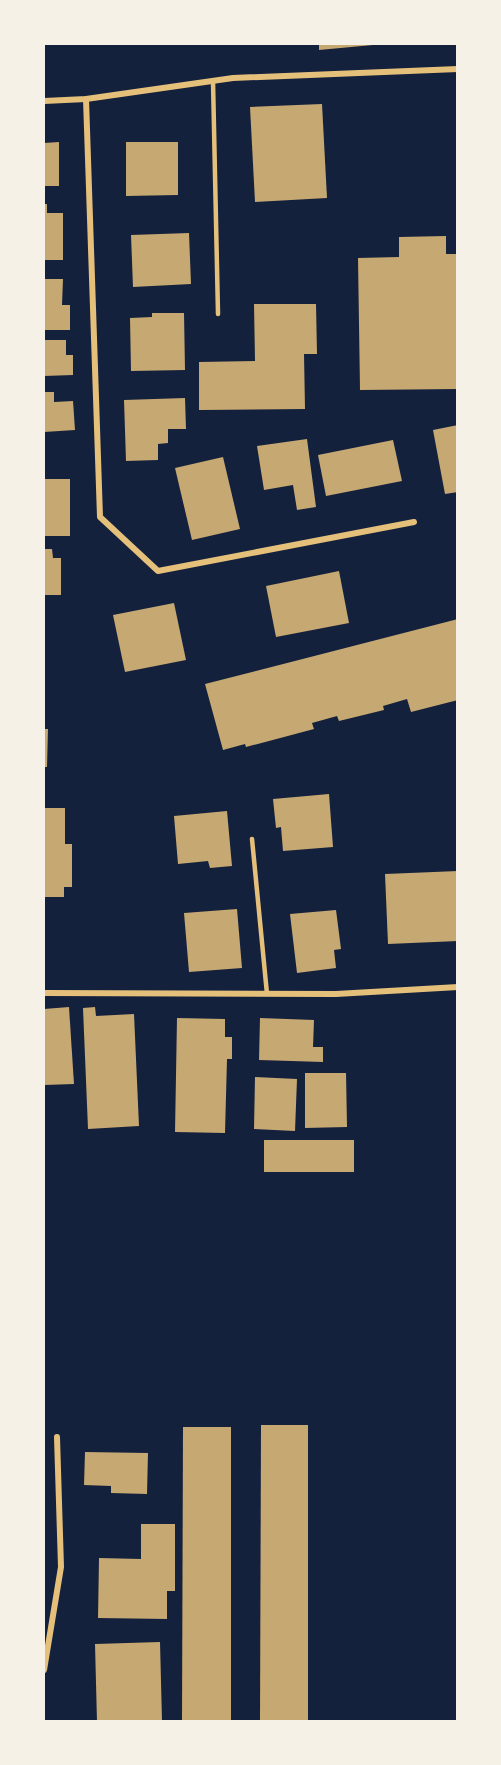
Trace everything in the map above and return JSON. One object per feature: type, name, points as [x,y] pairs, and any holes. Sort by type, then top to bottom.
[{"type":"street","points":[[44,101],[86,99],[233,78],[458,69]]},
{"type":"street","points":[[86,99],[100,517],[158,571],[414,522]]},
{"type":"street","points":[[44,993],[336,994],[458,987]]},
{"type":"street","points":[[44,1670],[61,1568],[57,1437]]},
{"type":"lane","points":[[213,81],[218,314]]},
{"type":"lane","points":[[252,838],[267,994]]},
{"type":"building","points":[[319,44],[373,44],[373,45],[319,50]]},
{"type":"building","points":[[322,104],[327,198],[255,202],[250,107]]},
{"type":"building","points":[[59,142],[59,186],[44,186],[44,143]]},
{"type":"building","points":[[126,142],[178,142],[178,195],[126,196]]},
{"type":"building","points":[[44,204],[47,204],[47,213],[63,213],[63,260],[44,260]]},
{"type":"building","points":[[189,233],[191,284],[133,287],[131,235]]},
{"type":"building","points":[[446,236],[446,254],[458,254],[458,389],[360,390],[358,258],[399,257],[399,237]]},
{"type":"building","points":[[44,279],[63,279],[62,305],[70,305],[70,330],[44,330]]},
{"type":"building","points":[[254,304],[316,304],[317,354],[304,354],[305,409],[199,410],[199,362],[255,361]]},
{"type":"building","points":[[152,313],[184,313],[185,370],[131,371],[130,318],[152,317]]},
{"type":"building","points":[[44,340],[66,340],[66,355],[73,355],[73,375],[44,376]]},
{"type":"building","points":[[44,392],[54,392],[54,402],[73,401],[75,430],[44,432]]},
{"type":"building","points":[[185,398],[186,429],[168,429],[168,443],[158,444],[158,460],[126,461],[124,400]]},
{"type":"building","points":[[458,425],[458,492],[445,494],[433,430]]},
{"type":"building","points":[[307,439],[316,507],[297,510],[293,485],[264,490],[257,446]]},
{"type":"building","points":[[393,440],[402,481],[326,496],[318,455]]},
{"type":"building","points":[[223,457],[240,529],[192,540],[175,468]]},
{"type":"building","points":[[44,479],[70,479],[70,536],[44,536]]},
{"type":"building","points":[[44,549],[52,549],[53,558],[61,558],[61,595],[44,595]]},
{"type":"building","points":[[339,571],[349,623],[276,637],[266,586]]},
{"type":"building","points":[[174,603],[186,660],[125,672],[113,615]]},
{"type":"building","points":[[458,619],[458,700],[411,712],[407,699],[383,706],[384,710],[339,721],[337,716],[312,723],[314,729],[246,747],[245,744],[223,750],[205,684]]},
{"type":"building","points":[[44,729],[48,729],[47,767],[44,767]]},
{"type":"building","points":[[329,794],[333,847],[283,851],[281,827],[276,828],[273,799]]},
{"type":"building","points":[[44,808],[65,808],[65,844],[72,844],[72,887],[64,887],[64,897],[44,897]]},
{"type":"building","points":[[227,811],[232,866],[210,868],[208,861],[178,864],[174,816]]},
{"type":"building","points":[[458,871],[458,941],[388,944],[385,874]]},
{"type":"building","points":[[237,909],[242,968],[189,972],[184,913]]},
{"type":"building","points":[[336,910],[341,949],[334,950],[336,968],[297,973],[290,914]]},
{"type":"building","points":[[69,1007],[74,1084],[44,1085],[44,1009]]},
{"type":"building","points":[[95,1007],[96,1016],[134,1014],[139,1126],[88,1129],[83,1008]]},
{"type":"building","points":[[177,1018],[225,1019],[225,1037],[232,1037],[232,1059],[227,1059],[225,1133],[175,1132]]},
{"type":"building","points":[[260,1018],[314,1020],[313,1047],[323,1047],[323,1062],[259,1060]]},
{"type":"building","points":[[305,1073],[346,1073],[347,1127],[305,1128]]},
{"type":"building","points":[[255,1077],[297,1079],[295,1131],[254,1129]]},
{"type":"building","points":[[264,1140],[354,1140],[354,1172],[264,1172]]},
{"type":"building","points":[[261,1425],[308,1425],[308,1722],[260,1722]]},
{"type":"building","points":[[183,1427],[231,1427],[231,1722],[182,1722]]},
{"type":"building","points":[[85,1452],[148,1453],[147,1494],[111,1493],[111,1486],[84,1485]]},
{"type":"building","points":[[141,1524],[175,1524],[175,1591],[167,1591],[167,1619],[98,1618],[99,1558],[141,1559]]},
{"type":"building","points":[[160,1642],[162,1721],[97,1722],[95,1644]]}]
